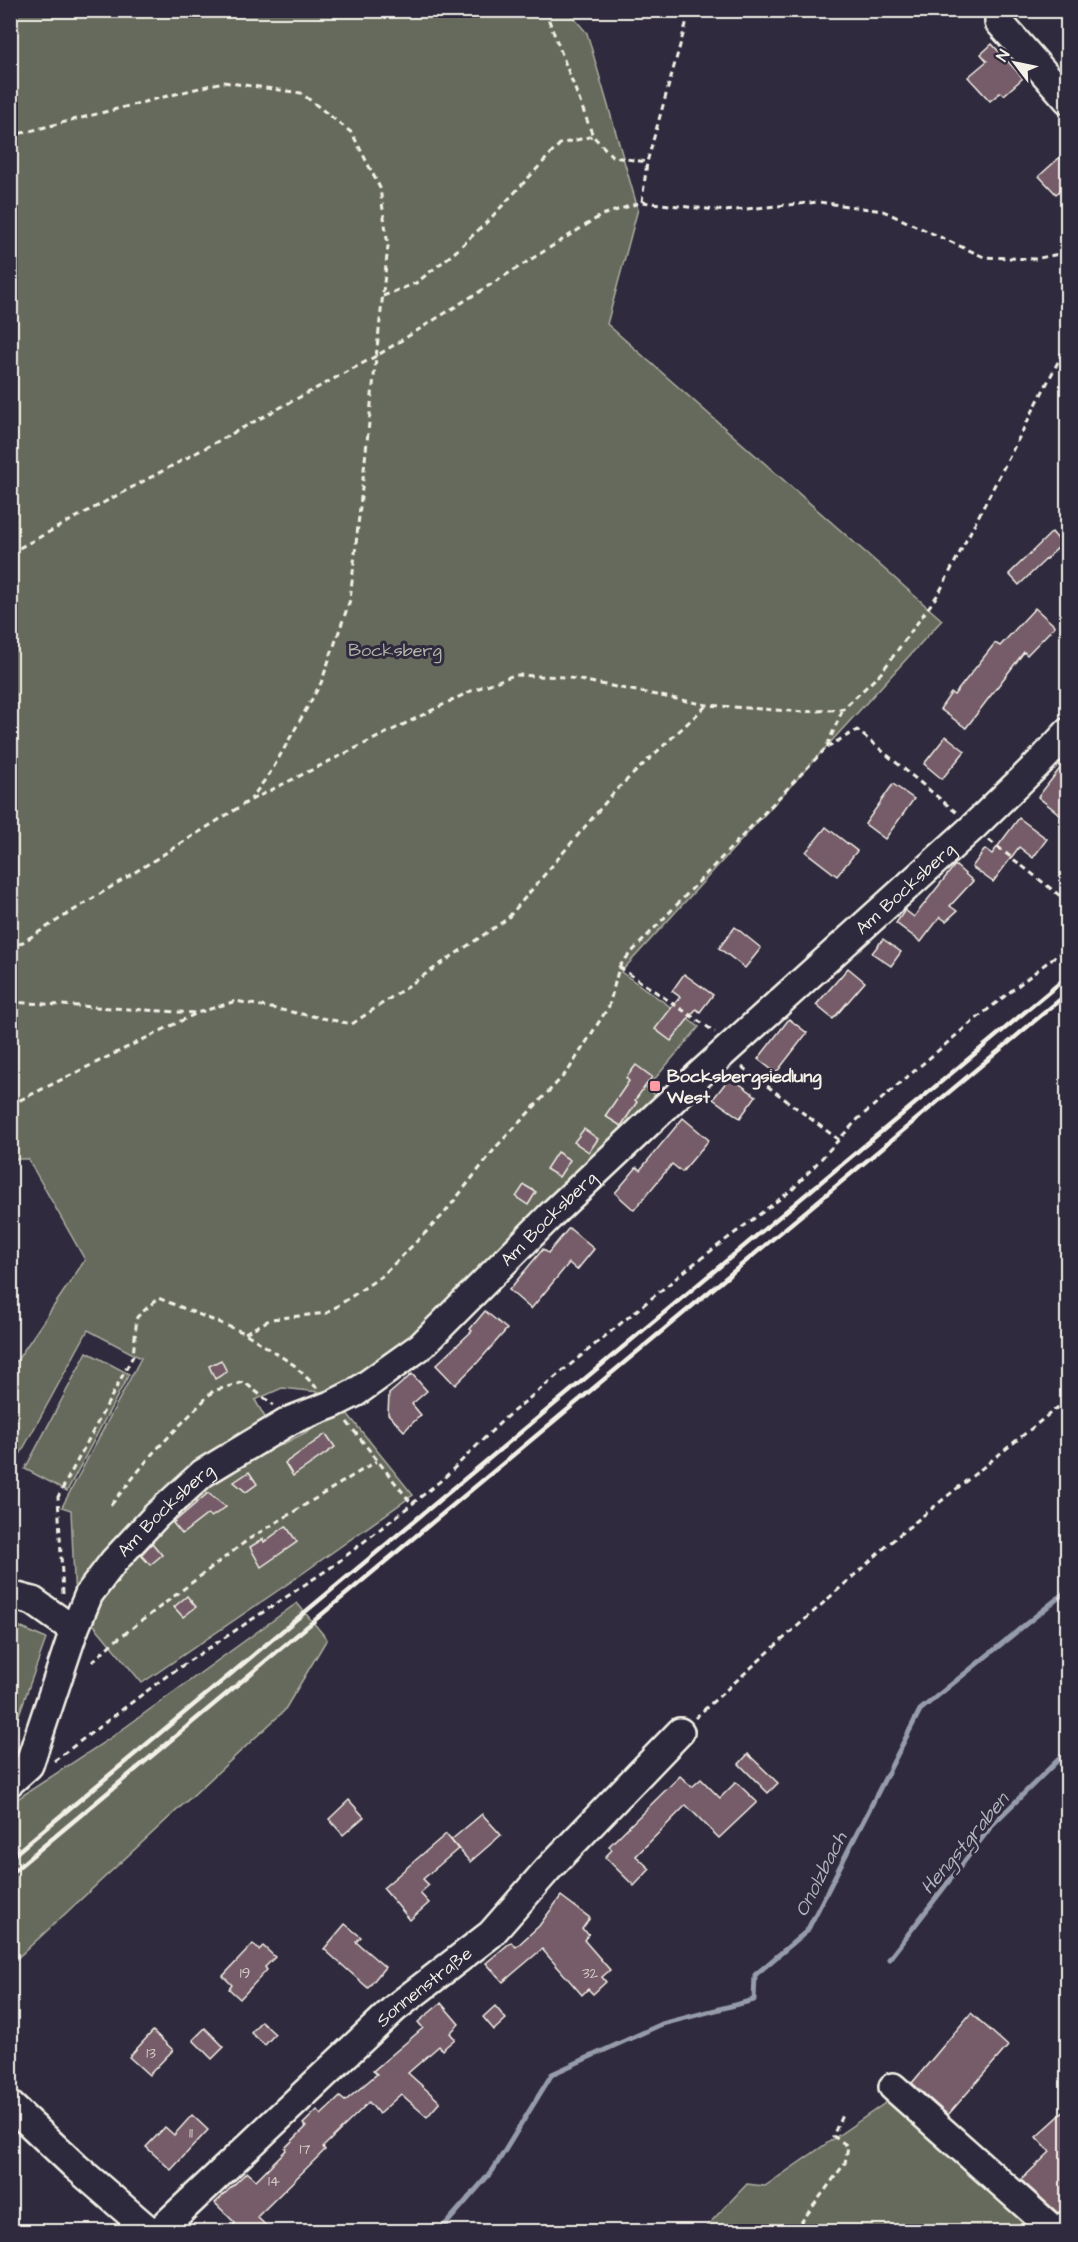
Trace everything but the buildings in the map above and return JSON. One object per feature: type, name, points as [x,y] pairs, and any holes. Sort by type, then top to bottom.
[{"type":"main road","points":[[1064,2232],[1068,2228]]},
{"type":"street","points":[[999,10],[999,22],[1068,100]]},
{"type":"street","name":"Am Bocksberg","points":[[20,1773],[89,1594],[114,1561],[156,1516],[203,1473],[291,1420],[333,1404],[354,1393],[421,1346],[553,1213],[973,827],[1068,732]]},
{"type":"street","points":[[10,1595],[33,1601],[74,1630]]},
{"type":"street","name":"Sonnenstraße","points":[[158,2232],[395,2008],[491,1934],[547,1870],[680,1732]]},
{"type":"street","points":[[893,2087],[1056,2232]]},
{"type":"street","points":[[10,2105],[151,2232]]},
{"type":"path","points":[[545,10],[593,136],[613,157],[647,162]]},
{"type":"path","points":[[642,202],[647,162],[690,10]]},
{"type":"path","points":[[10,136],[223,82],[301,93],[352,133],[380,188],[388,246],[350,600],[321,683],[272,770],[249,801]]},
{"type":"path","points":[[383,296],[416,283],[454,253],[488,221],[560,144],[593,136]]},
{"type":"path","points":[[10,553],[378,355],[602,215],[642,202],[725,211],[819,202],[882,211],[984,257],[1035,259],[1068,252]]},
{"type":"path","points":[[826,748],[843,709],[881,673],[939,593],[1059,360],[1068,337]]},
{"type":"path","points":[[10,950],[249,801],[471,691],[514,675],[565,677],[707,705],[803,712],[843,709]]},
{"type":"path","points":[[10,1104],[197,1013],[236,1001],[352,1024],[507,919],[616,790],[707,705]]},
{"type":"path","points":[[245,1333],[271,1319],[327,1313],[381,1276],[443,1215],[497,1146],[568,1071],[609,1006],[619,967],[826,748],[857,730],[973,827],[1068,902]]},
{"type":"path","points":[[20,1773],[48,1764],[65,1755],[168,1675],[333,1566],[412,1504],[444,1478],[505,1418],[691,1266],[793,1188],[858,1119],[967,1026],[1068,946]]},
{"type":"path","points":[[619,967],[729,1049],[839,1140]]},
{"type":"path","points":[[10,1002],[197,1013]]},
{"type":"path","points":[[74,1630],[64,1605],[58,1497],[133,1356],[137,1317],[158,1298],[245,1333],[294,1365],[333,1404],[412,1504]]},
{"type":"path","points":[[111,1505],[153,1453],[213,1391],[244,1382],[291,1420]]},
{"type":"path","points":[[680,1732],[899,1535],[1068,1399]]},
{"type":"path","points":[[92,1662],[110,1645],[249,1539],[377,1460]]},
{"type":"path","points":[[794,2232],[845,2163],[848,2146],[833,2136],[843,2115]]},
{"type":"green space","name":"Bocksberg","points":[[11,11],[568,11],[587,33],[638,209],[607,324],[942,620],[621,972],[699,1027],[647,1088],[661,1100],[417,1338],[338,1394],[282,1388],[255,1400],[281,1445],[346,1412],[413,1495],[142,1683],[75,1602],[71,1510],[62,1507],[141,1358],[88,1330],[11,1471],[11,1369],[85,1260],[28,1159],[11,1159]]},
{"type":"green space","points":[[87,1352],[129,1374],[67,1491],[25,1469]]},
{"type":"green space","points":[[297,1603],[327,1639],[284,1711],[11,1964],[11,1803],[109,1739]]},
{"type":"green space","points":[[11,1623],[46,1639],[11,1737]]},
{"type":"green space","points":[[894,2097],[1040,2226],[1034,2232],[701,2232],[747,2184],[765,2186]]},
{"type":"waterway","name":"Onolzbach","points":[[439,2232],[493,2170],[552,2074],[662,2024],[754,2000],[755,1975],[807,1931],[920,1710],[1068,1590]]},
{"type":"waterway","name":"Hengstgraben","points":[[889,1959],[993,1824],[1068,1750]]},
{"type":"railway","points":[[10,1858],[1068,976]]},
{"type":"railway","points":[[10,1874],[1068,993]]},
{"type":"place","name":"Bocksbergsiedlung West","points":[[655,1086]]}]
